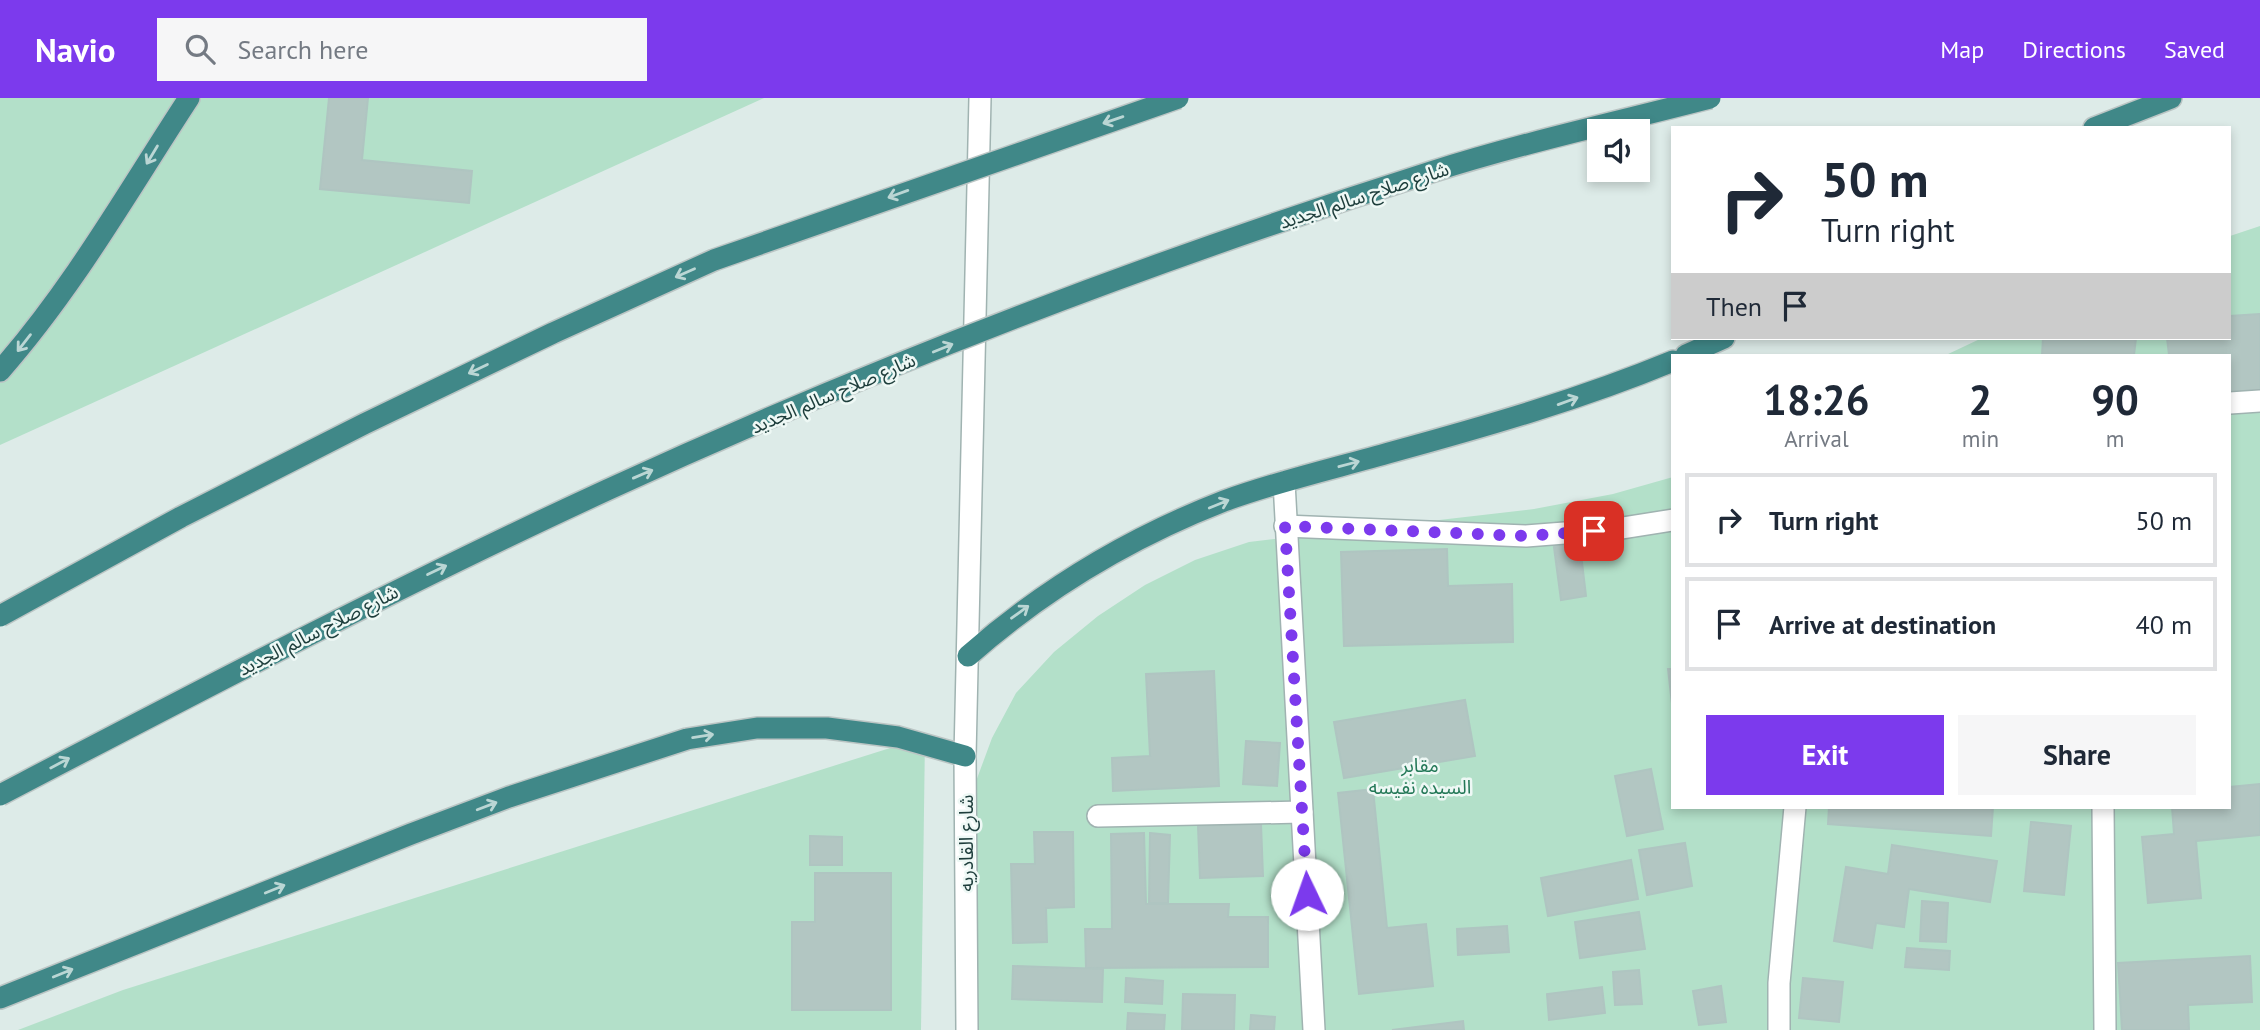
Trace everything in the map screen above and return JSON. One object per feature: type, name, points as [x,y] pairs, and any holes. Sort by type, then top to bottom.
[{"type":"highway","points":[[0,371],[67,288],[189,98]]},
{"type":"highway","points":[[0,616],[181,517],[364,424],[553,333],[714,260],[1178,98]]},
{"type":"highway","name":"شارع صلاح سالم الجديد","points":[[0,795],[409,584],[610,489],[812,400],[1017,318],[1265,227],[1436,170],[1710,98]]},
{"type":"highway","points":[[2099,126],[2171,98]]},
{"type":"highway","points":[[1688,354],[1720,340]]},
{"type":"highway","points":[[968,656],[1013,616],[1063,582],[1116,551],[1214,505],[1284,482],[1559,405],[1671,362]]},
{"type":"highway","points":[[0,998],[447,820],[687,739],[757,728],[827,728],[898,737],[965,756]]},
{"type":"street","name":"شارع القادريه","points":[[967,1030],[965,756],[980,98]]},
{"type":"street","points":[[2231,403],[2260,401]]},
{"type":"street","points":[[1284,482],[1314,1030]]},
{"type":"street","points":[[1285,526],[1526,536],[1616,529],[1671,520]]},
{"type":"street","points":[[1779,1030],[1779,984],[1795,809]]},
{"type":"street","points":[[2103,809],[2105,1030]]},
{"type":"street","points":[[1098,816],[1302,813]]},
{"type":"green space","points":[[0,98],[764,98],[0,445]]},
{"type":"green space","name":"مقابر السيده نفيسه","points":[[2260,226],[2260,1030],[976,1030],[975,784],[992,738],[1016,693],[1054,652],[1098,616],[1145,585],[1195,560],[1249,542],[1534,509],[1613,494],[1671,478],[1671,809],[2231,809],[2231,354],[1948,354],[1978,340],[2231,340],[2231,236]]},
{"type":"green space","points":[[925,737],[921,1030],[18,1030],[123,990]]},
{"type":"building","points":[[329,98],[368,98],[362,160],[472,171],[469,203],[320,189]]},
{"type":"building","points":[[2260,314],[2260,398],[2231,400],[2231,354],[2169,354],[2167,340],[2231,340],[2231,316]]},
{"type":"building","points":[[2043,340],[2136,340],[2134,354],[2042,354]]},
{"type":"building","points":[[1579,537],[1586,596],[1561,600],[1553,540]]},
{"type":"building","points":[[1447,549],[1448,586],[1512,584],[1513,642],[1344,646],[1341,552]]},
{"type":"building","points":[[1668,669],[1671,669],[1671,695]]},
{"type":"building","points":[[1214,671],[1219,786],[1113,791],[1112,758],[1150,756],[1146,674]]},
{"type":"building","points":[[1465,700],[1475,756],[1344,778],[1334,722]]},
{"type":"building","points":[[1246,741],[1280,743],[1277,786],[1243,784]]},
{"type":"building","points":[[1651,769],[1663,829],[1627,836],[1615,776]]},
{"type":"building","points":[[2260,784],[2260,835],[2196,841],[2201,898],[2148,903],[2142,837],[2174,834],[2172,809],[2231,809],[2231,787]]},
{"type":"building","points":[[1373,789],[1387,928],[1426,924],[1433,986],[1359,994],[1338,793]]},
{"type":"building","points":[[1829,809],[1993,809],[1991,836],[1828,824]]},
{"type":"building","points":[[2031,822],[2071,826],[2064,895],[2024,891]]},
{"type":"building","points":[[1261,824],[1263,876],[1200,878],[1198,826]]},
{"type":"building","points":[[1034,832],[1073,832],[1074,907],[1046,908],[1047,942],[1013,943],[1011,864],[1035,864]]},
{"type":"building","points":[[1144,833],[1146,904],[1229,904],[1228,917],[1268,917],[1268,967],[1086,968],[1085,929],[1112,929],[1111,834]]},
{"type":"building","points":[[1150,833],[1170,835],[1168,903],[1149,903]]},
{"type":"building","points":[[810,836],[842,837],[842,865],[810,865]]},
{"type":"building","points":[[1685,843],[1692,886],[1647,895],[1639,850]]},
{"type":"building","points":[[1892,845],[1997,861],[1990,902],[1909,889],[1904,927],[1876,923],[1872,948],[1834,941],[1846,867],[1888,874]]},
{"type":"building","points":[[1631,860],[1638,899],[1548,916],[1541,878]]},
{"type":"building","points":[[815,873],[891,873],[891,1010],[792,1010],[792,922],[815,922]]},
{"type":"building","points":[[1922,901],[1948,903],[1946,942],[1920,941]]},
{"type":"building","points":[[1639,912],[1645,949],[1580,958],[1575,922]]},
{"type":"building","points":[[1507,926],[1509,952],[1458,955],[1457,929]]},
{"type":"building","points":[[1907,948],[1950,951],[1949,970],[1905,967]]},
{"type":"building","points":[[2250,956],[2252,1002],[2188,1005],[2189,1030],[2122,1030],[2118,963]]},
{"type":"building","points":[[1013,966],[1103,969],[1102,1002],[1012,999]]},
{"type":"building","points":[[1639,970],[1642,1004],[1615,1005],[1613,972]]},
{"type":"building","points":[[1126,978],[1163,981],[1162,1004],[1125,1002]]},
{"type":"building","points":[[1803,978],[1843,982],[1839,1022],[1799,1018]]},
{"type":"building","points":[[1721,986],[1726,1022],[1699,1025],[1693,991]]},
{"type":"building","points":[[1602,987],[1605,1013],[1549,1020],[1547,994]]},
{"type":"building","points":[[1183,994],[1235,995],[1234,1030],[1182,1030]]},
{"type":"building","points":[[1128,1013],[1165,1015],[1164,1030],[1127,1030]]},
{"type":"building","points":[[1251,1015],[1275,1017],[1274,1030],[1250,1030]]},
{"type":"building","points":[[1463,1021],[1464,1030],[1392,1030]]},
{"type":"route","points":[[1307,894],[1285,526],[1526,536],[1594,531]]}]
